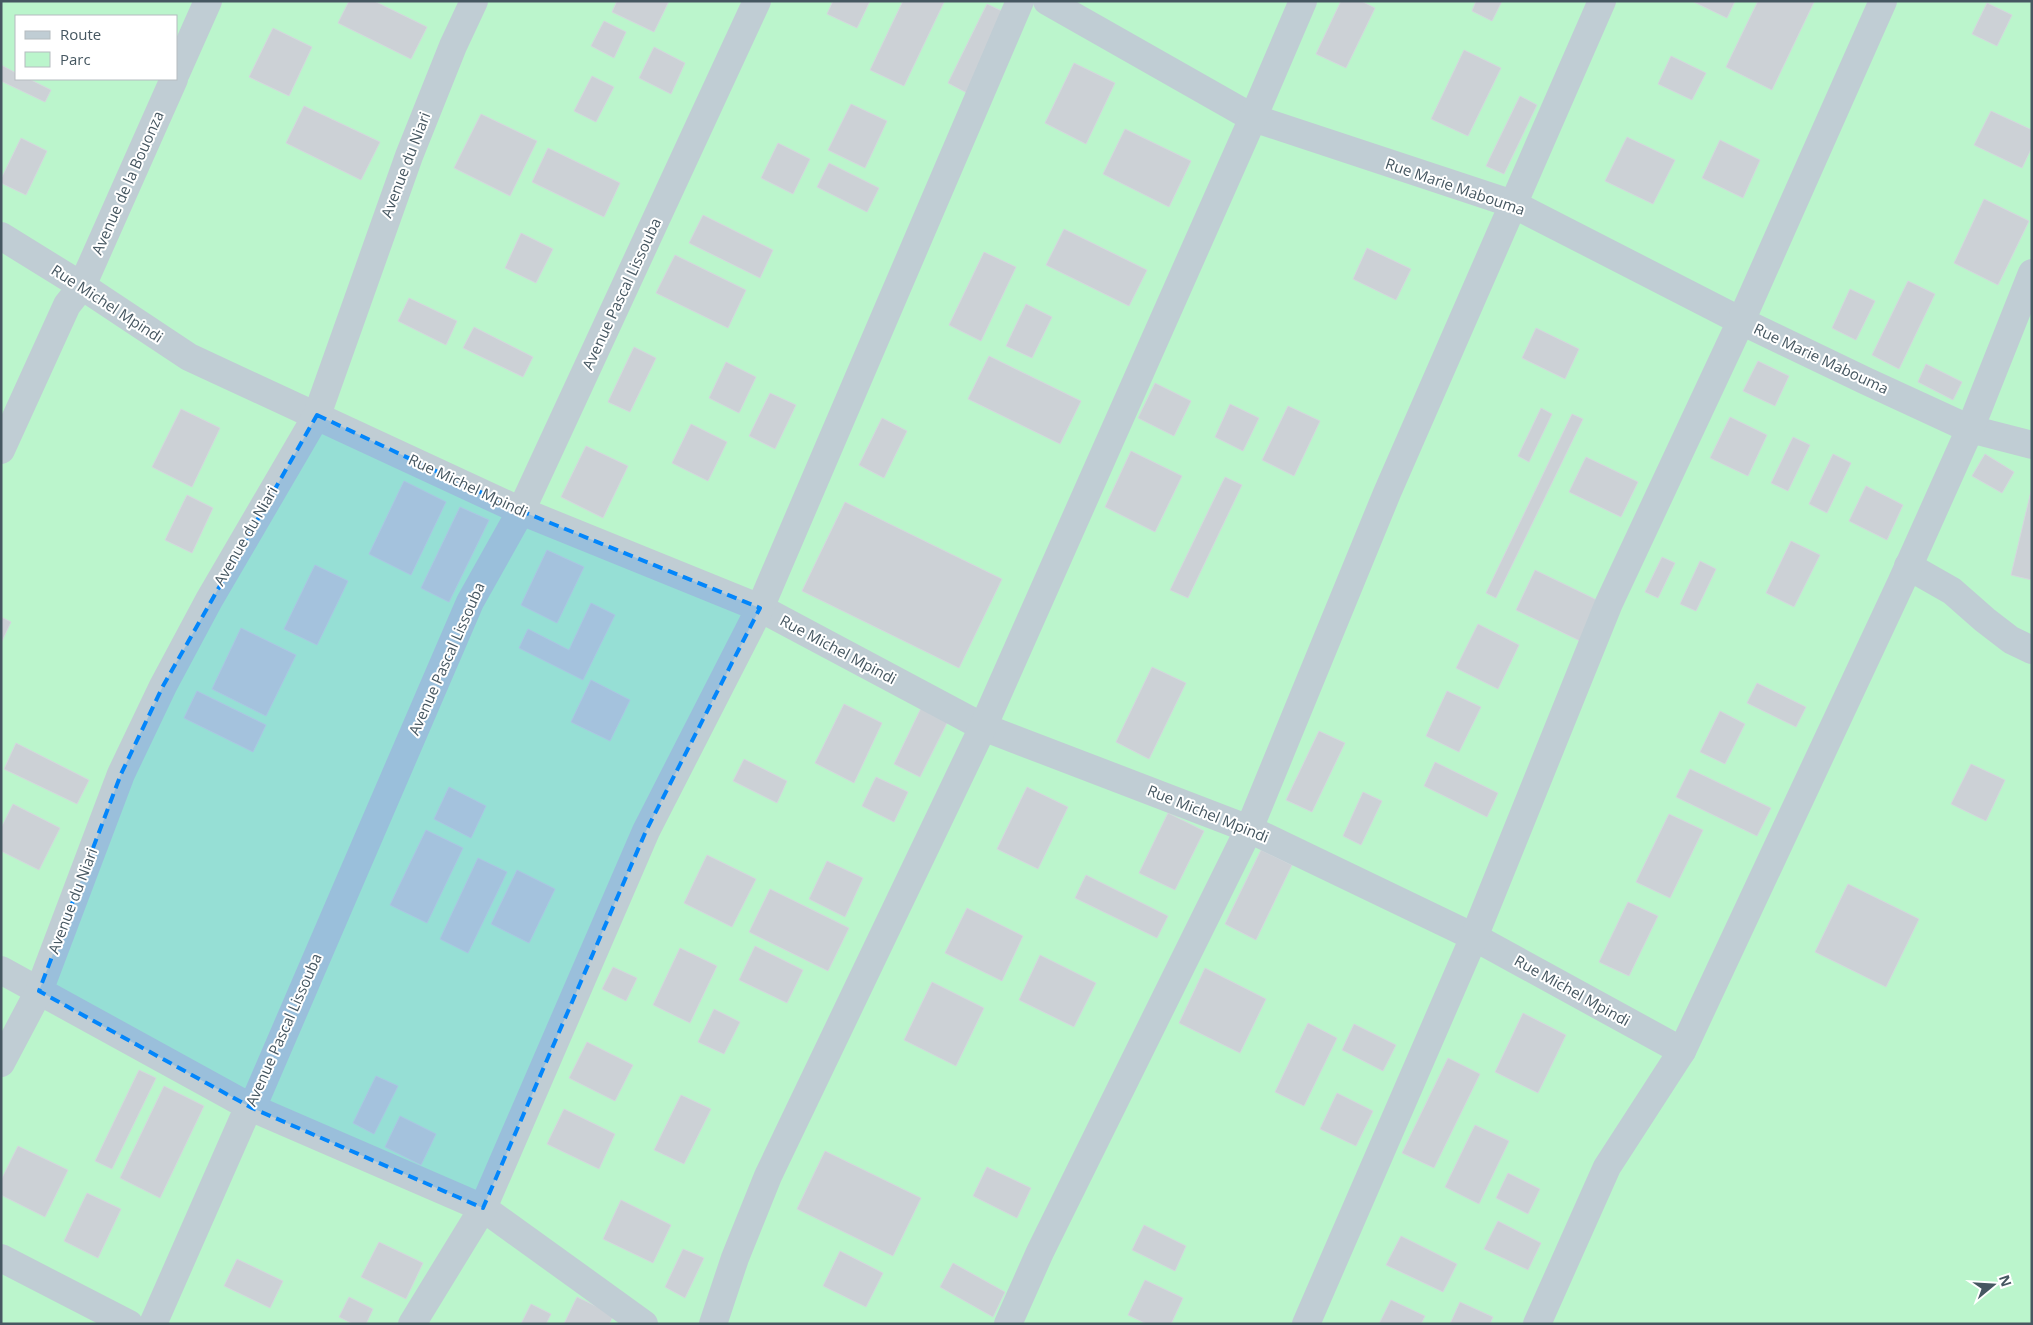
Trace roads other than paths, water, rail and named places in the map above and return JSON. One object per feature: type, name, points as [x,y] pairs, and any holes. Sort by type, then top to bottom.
[{"type":"street","points":[[178,68],[208,1]]},
{"type":"street","name":"Avenue du Niari","points":[[1,1063],[39,991],[121,774],[163,686],[209,600],[317,415],[408,156],[474,1]]},
{"type":"street","name":"Avenue Pascal Lissouba","points":[[153,1324],[245,1114],[252,1108],[470,602],[521,511],[757,1]]},
{"type":"street","points":[[412,1324],[483,1208],[646,831],[760,608],[1020,1]]},
{"type":"street","name":"Rue Marie Mabouma","points":[[1047,1],[1253,118],[1512,204],[1741,321],[1970,428],[2032,445]]},
{"type":"street","points":[[713,1324],[735,1258],[768,1176],[983,727],[1303,1]]},
{"type":"street","points":[[1008,1324],[1040,1252],[1249,829],[1387,493],[1602,1]]},
{"type":"street","points":[[1306,1324],[1474,937],[1609,603],[1741,321],[1882,1]]},
{"type":"street","name":"Avenue de la Bouonza","points":[[1,450],[67,305],[82,286],[174,80]]},
{"type":"street","name":"Rue Michel Mpindi","points":[[1,236],[82,286],[189,358],[317,415],[521,511],[760,608],[983,727],[1249,829],[1474,937],[1682,1051]]},
{"type":"street","points":[[1537,1324],[1607,1167],[1682,1051],[1908,566],[1970,428],[2032,273]]},
{"type":"street","points":[[1908,566],[1952,591],[2005,635],[2032,650]]},
{"type":"street","points":[[1,970],[252,1108],[483,1208],[644,1324]]},
{"type":"street","points":[[1,1258],[129,1324]]}]
